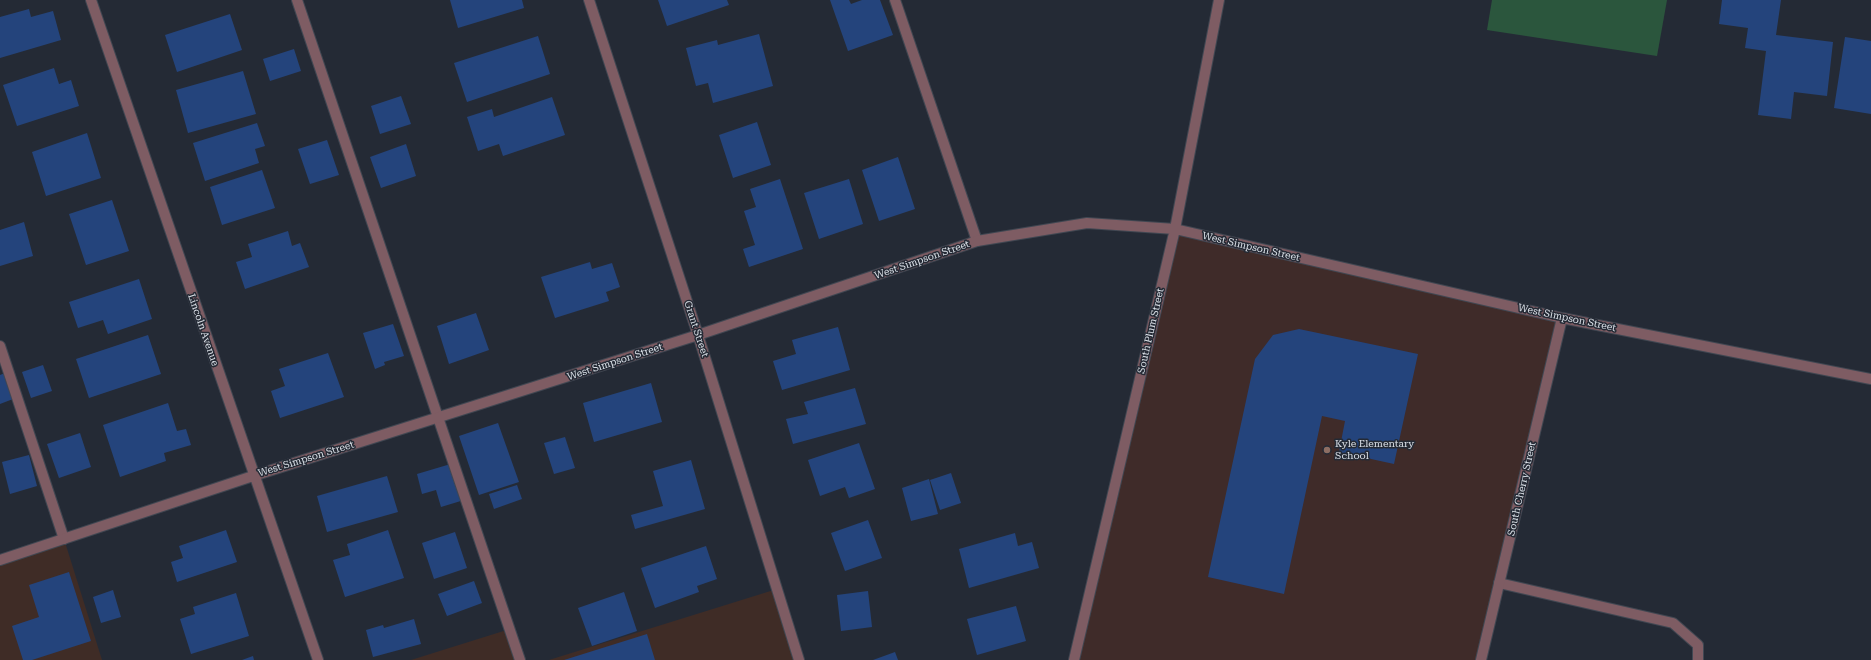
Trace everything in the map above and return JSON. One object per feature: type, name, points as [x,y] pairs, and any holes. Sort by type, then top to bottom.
[{"type":"street","name":"Lincoln Avenue","points":[[91,0],[253,476],[318,660]]},
{"type":"street","points":[[297,0],[520,660]]},
{"type":"street","name":"Grant Street","points":[[588,0],[698,335],[799,660]]},
{"type":"street","points":[[895,0],[977,241]]},
{"type":"street","name":"South Plum Street","points":[[1074,660],[1175,229],[1219,0]]},
{"type":"street","name":"West Simpson Street","points":[[0,560],[253,476],[698,335],[977,241],[1087,223],[1175,229],[1562,318],[1871,379]]},
{"type":"street","name":"South Cherry Street","points":[[1481,660],[1562,318]]},
{"type":"street","points":[[0,346],[64,539]]},
{"type":"street","points":[[1500,583],[1673,623],[1698,645],[1698,660]]},
{"type":"shaded area","name":"Kyle Elementary School","points":[[1175,229],[1562,318],[1481,660],[1074,660]]},
{"type":"shaded area","points":[[64,539],[102,660],[0,660],[0,560]]},
{"type":"shaded area","points":[[777,589],[799,660],[549,660]]},
{"type":"shaded area","points":[[510,629],[520,660],[411,660]]},
{"type":"green space","points":[[1492,0],[1667,0],[1657,56],[1487,30]]},
{"type":"building","points":[[450,0],[522,0],[524,8],[458,28]]},
{"type":"building","points":[[658,0],[727,0],[729,5],[667,26]]},
{"type":"building","points":[[830,0],[849,0],[851,4],[862,0],[880,0],[893,35],[848,51]]},
{"type":"building","points":[[1722,0],[1781,0],[1776,35],[1833,42],[1827,96],[1794,92],[1791,119],[1758,115],[1766,51],[1745,48],[1748,28],[1719,24]]},
{"type":"building","points":[[29,9],[31,17],[53,11],[61,40],[0,58],[0,17]]},
{"type":"building","points":[[230,14],[242,50],[177,72],[165,35]]},
{"type":"building","points":[[759,34],[773,86],[713,103],[708,83],[696,86],[686,48],[717,40],[718,45]]},
{"type":"building","points":[[538,36],[550,74],[467,102],[454,63]]},
{"type":"building","points":[[1845,37],[1871,41],[1871,114],[1834,108]]},
{"type":"building","points":[[294,49],[301,71],[270,81],[263,59]]},
{"type":"building","points":[[54,68],[59,84],[71,80],[79,106],[17,126],[3,85]]},
{"type":"building","points":[[243,71],[256,114],[188,133],[176,90]]},
{"type":"building","points":[[401,96],[411,124],[380,134],[371,106]]},
{"type":"building","points":[[552,97],[565,135],[503,156],[499,144],[478,151],[467,117],[492,109],[494,117]]},
{"type":"building","points":[[757,122],[771,165],[733,178],[719,135]]},
{"type":"building","points":[[257,123],[265,146],[255,149],[259,163],[205,181],[193,143]]},
{"type":"building","points":[[87,133],[101,178],[46,196],[32,152]]},
{"type":"building","points":[[327,140],[339,175],[310,184],[298,149]]},
{"type":"building","points":[[406,144],[416,176],[381,188],[370,157]]},
{"type":"building","points":[[898,157],[915,209],[879,221],[862,170]]},
{"type":"building","points":[[262,170],[275,208],[222,225],[210,187]]},
{"type":"building","points":[[780,179],[803,249],[749,267],[743,249],[755,245],[744,211],[756,207],[750,189]]},
{"type":"building","points":[[849,179],[863,224],[819,239],[804,193]]},
{"type":"building","points":[[112,200],[129,251],[86,265],[69,214]]},
{"type":"building","points":[[24,222],[33,256],[0,266],[0,230]]},
{"type":"building","points":[[288,231],[292,246],[300,243],[309,267],[245,289],[236,262],[252,257],[248,244]]},
{"type":"building","points":[[590,262],[592,269],[612,263],[620,287],[606,292],[609,301],[555,318],[541,277]]},
{"type":"building","points":[[139,279],[152,319],[108,334],[103,320],[78,328],[69,302]]},
{"type":"building","points":[[476,313],[489,350],[449,364],[437,326]]},
{"type":"building","points":[[393,324],[404,356],[384,362],[385,365],[375,369],[363,333]]},
{"type":"building","points":[[838,327],[850,370],[782,390],[773,361],[796,354],[792,340]]},
{"type":"building","points":[[1299,329],[1418,354],[1394,464],[1339,452],[1345,421],[1322,416],[1284,594],[1208,577],[1255,359],[1273,335]]},
{"type":"building","points":[[148,335],[161,374],[89,398],[76,359]]},
{"type":"building","points":[[328,353],[344,397],[280,418],[271,391],[285,386],[279,369]]},
{"type":"building","points":[[43,365],[52,391],[31,398],[22,372]]},
{"type":"building","points":[[5,373],[13,399],[0,404],[0,375]]},
{"type":"building","points":[[651,383],[662,422],[594,442],[583,403]]},
{"type":"building","points":[[855,388],[866,424],[793,444],[786,419],[808,414],[804,402]]},
{"type":"building","points":[[168,403],[177,431],[186,429],[191,445],[164,453],[166,461],[120,477],[103,425]]},
{"type":"building","points":[[498,423],[519,482],[479,495],[459,436]]},
{"type":"building","points":[[80,433],[91,467],[59,478],[47,444]]},
{"type":"building","points":[[565,437],[575,468],[554,474],[544,443]]},
{"type":"building","points":[[859,443],[875,489],[849,498],[845,487],[820,496],[808,460]]},
{"type":"building","points":[[29,455],[37,486],[10,494],[2,462]]},
{"type":"building","points":[[691,460],[705,509],[635,529],[631,515],[663,506],[653,471]]},
{"type":"building","points":[[454,463],[464,500],[441,507],[436,490],[422,494],[417,474]]},
{"type":"building","points":[[951,473],[961,503],[940,510],[930,480]]},
{"type":"building","points":[[387,476],[398,512],[327,532],[317,496]]},
{"type":"building","points":[[929,479],[938,514],[911,521],[902,488]]},
{"type":"building","points":[[517,485],[522,499],[494,509],[489,494]]},
{"type":"building","points":[[868,520],[882,558],[845,571],[831,533]]},
{"type":"building","points":[[226,530],[237,562],[177,582],[171,562],[183,558],[179,546]]},
{"type":"building","points":[[388,530],[404,578],[345,597],[333,560],[350,555],[347,544]]},
{"type":"building","points":[[455,532],[467,568],[434,579],[422,543]]},
{"type":"building","points":[[1015,533],[1018,546],[1032,542],[1039,568],[969,588],[959,549]]},
{"type":"building","points":[[706,546],[717,579],[697,586],[699,592],[655,608],[641,568]]},
{"type":"building","points":[[69,572],[91,641],[32,660],[23,660],[12,626],[39,617],[29,585]]},
{"type":"building","points":[[474,581],[482,603],[447,616],[438,594]]},
{"type":"building","points":[[113,590],[121,617],[101,623],[93,597]]},
{"type":"building","points":[[868,591],[872,627],[841,631],[837,595]]},
{"type":"building","points":[[624,592],[637,631],[592,646],[578,608]]},
{"type":"building","points":[[236,593],[249,636],[191,654],[180,619],[195,614],[193,607]]},
{"type":"building","points":[[1016,606],[1026,641],[977,655],[967,619]]},
{"type":"building","points":[[414,619],[421,644],[373,657],[366,630],[383,625],[384,628]]},
{"type":"building","points":[[647,634],[655,660],[564,660]]},
{"type":"building","points":[[895,652],[898,660],[873,660]]},
{"type":"building","points":[[253,656],[254,660],[242,660]]},
{"type":"place","name":"Kyle Elementary School","points":[[1327,450]]}]
